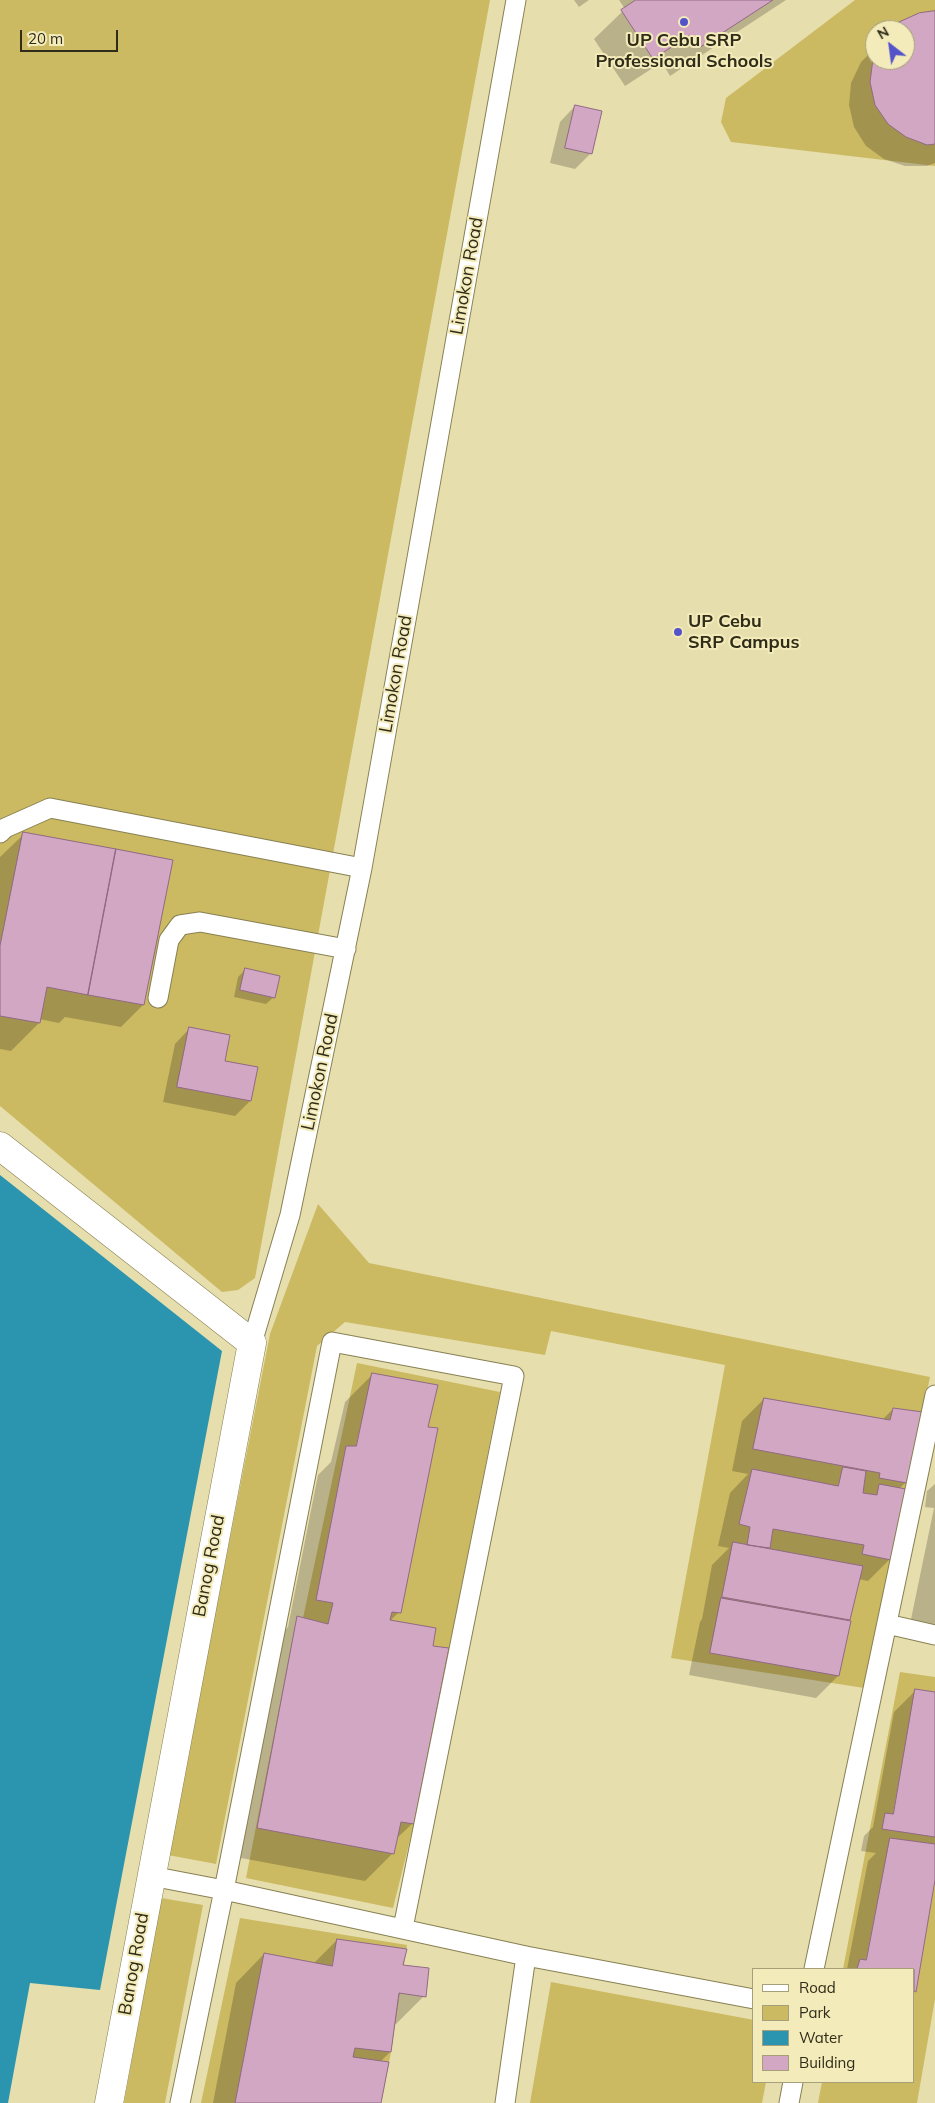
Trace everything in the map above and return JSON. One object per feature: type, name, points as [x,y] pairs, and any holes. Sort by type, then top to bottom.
[{"type":"street","points":[[0,1146],[252,1343]]},
{"type":"street","name":"Banog Road","points":[[109,2103],[252,1343]]},
{"type":"lane","name":"Limokon Road","points":[[252,1343],[290,1215],[362,868],[516,0]]},
{"type":"lane","points":[[0,833],[5,828],[50,808],[362,868]]},
{"type":"lane","points":[[158,998],[169,940],[180,925],[200,922],[346,949]]},
{"type":"lane","points":[[180,2103],[332,1342],[514,1376],[403,1928]]},
{"type":"lane","points":[[814,1968],[935,1395]]},
{"type":"lane","points":[[887,1624],[935,1635]]},
{"type":"lane","points":[[151,1876],[403,1928],[526,1956],[752,1999]]},
{"type":"lane","points":[[505,2103],[526,1956]]},
{"type":"lane","points":[[789,2103],[793,2083]]},
{"type":"green space","points":[[0,0],[490,0],[255,1278],[238,1290],[222,1292],[0,1106]]},
{"type":"green space","points":[[855,0],[935,0],[935,166],[731,142],[721,122],[726,98]]},
{"type":"green space","points":[[318,1204],[369,1263],[930,1377],[864,1688],[671,1658],[725,1365],[551,1331],[545,1355],[345,1322],[317,1346],[216,1864],[168,1855],[270,1334]]},
{"type":"green space","points":[[357,1363],[500,1392],[414,1824],[393,1908],[246,1878],[297,1616],[303,1618]]},
{"type":"green space","points":[[900,1672],[935,1677],[935,1999],[917,2103],[818,2103],[822,2083],[915,2083],[915,1968],[843,1968]]},
{"type":"green space","points":[[161,1898],[203,1905],[165,2103],[124,2103]]},
{"type":"green space","points":[[240,1918],[407,1945],[391,2052],[381,2103],[201,2103]]},
{"type":"green space","points":[[551,1982],[752,2020],[752,2083],[766,2083],[762,2103],[530,2103]]},
{"type":"water","points":[[0,1175],[222,1351],[100,1990],[30,1983],[8,2103],[0,2103]]},
{"type":"building","name":"UP Cebu SRP Professional Schools","points":[[636,0],[773,0],[699,48],[690,35],[653,59],[621,10]]},
{"type":"building","points":[[935,11],[935,144],[927,145],[906,137],[888,124],[875,105],[870,82],[872,70],[915,70],[915,20],[903,20],[919,13]]},
{"type":"building","points":[[575,105],[602,111],[592,154],[565,148]]},
{"type":"building","points":[[23,832],[116,849],[88,995],[47,987],[40,1023],[0,1016],[0,946]]},
{"type":"building","points":[[116,849],[173,860],[144,1005],[88,995]]},
{"type":"building","points":[[245,968],[280,976],[275,998],[240,990]]},
{"type":"building","points":[[189,1027],[230,1035],[225,1061],[258,1067],[251,1101],[177,1087]]},
{"type":"building","points":[[372,1373],[438,1385],[428,1427],[438,1428],[401,1613],[392,1612],[390,1620],[436,1628],[433,1646],[449,1648],[414,1824],[401,1822],[394,1854],[257,1828],[297,1616],[328,1624],[333,1603],[316,1600],[346,1446],[356,1446]]},
{"type":"building","points":[[764,1398],[890,1420],[893,1408],[923,1412],[907,1483],[879,1478],[880,1473],[753,1449]]},
{"type":"building","points":[[843,1467],[866,1471],[863,1493],[877,1495],[879,1484],[906,1489],[891,1560],[862,1554],[864,1545],[773,1529],[770,1548],[747,1545],[750,1527],[739,1524],[752,1469],[838,1486]]},
{"type":"building","points":[[733,1542],[863,1566],[850,1620],[722,1597]]},
{"type":"building","points":[[721,1598],[851,1621],[839,1676],[710,1653]]},
{"type":"building","points":[[915,1689],[935,1692],[935,1837],[882,1829],[885,1813],[893,1814]]},
{"type":"building","points":[[890,1838],[935,1844],[935,1880],[916,1992],[915,1968],[857,1968],[860,1959],[866,1960]]},
{"type":"building","points":[[337,1939],[407,1949],[403,1965],[429,1968],[426,1997],[399,1993],[391,2052],[355,2048],[353,2057],[389,2062],[381,2103],[235,2103],[264,1953],[332,1966]]},
{"type":"place","name":"UP Cebu SRP Professional Schools","points":[[684,22]]},
{"type":"place","name":"UP Cebu SRP Campus","points":[[678,632]]}]
